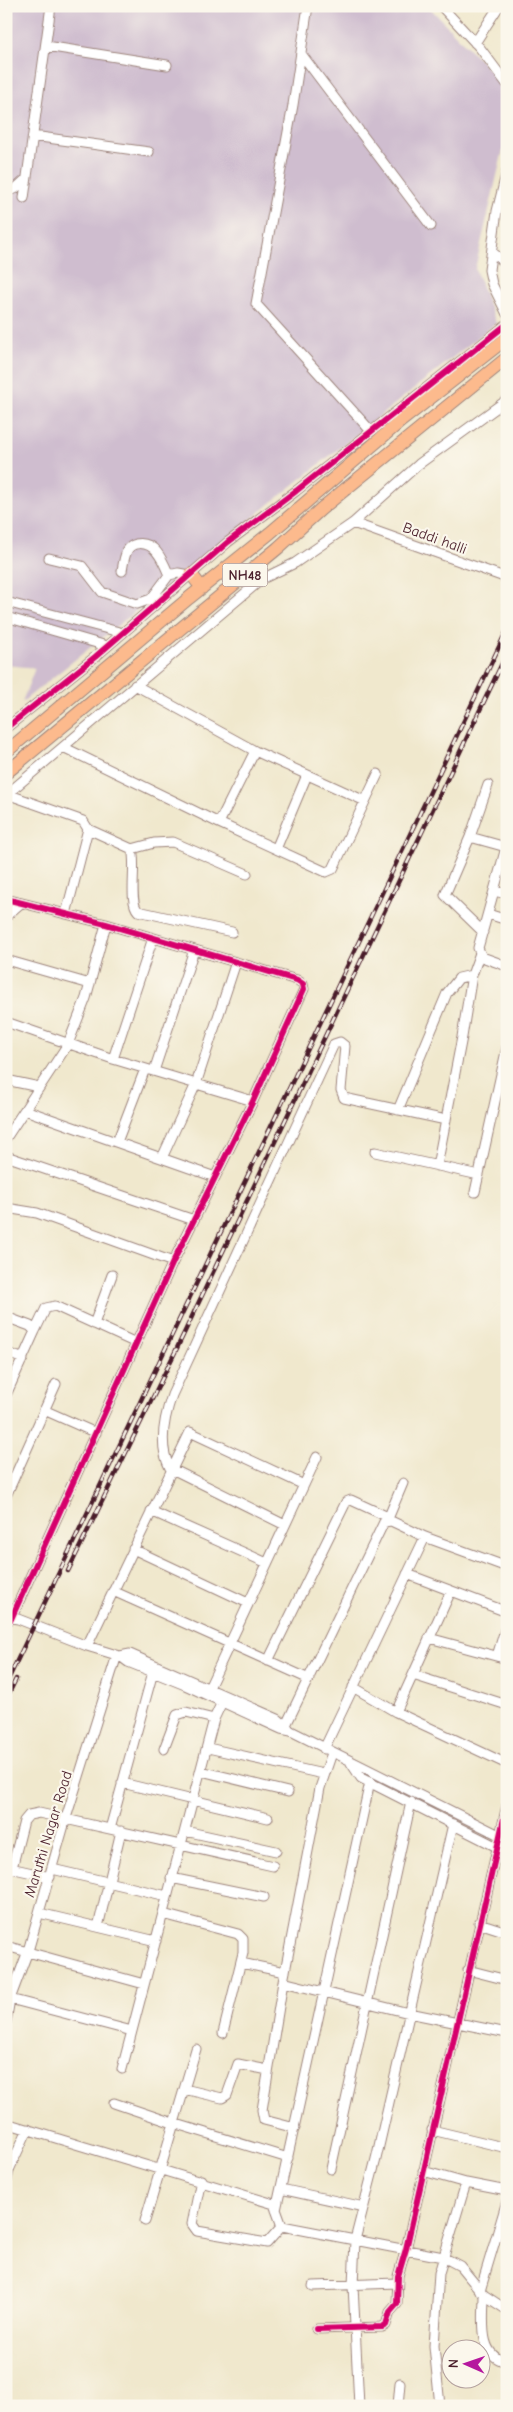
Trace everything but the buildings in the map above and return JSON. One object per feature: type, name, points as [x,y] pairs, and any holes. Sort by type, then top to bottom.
[{"type":"highway","name":"NH48","points":[[6,752],[202,588],[507,338]]},
{"type":"highway","name":"NH48","points":[[6,774],[484,375],[507,358]]},
{"type":"highway","points":[[190,575],[202,588]]},
{"type":"street","points":[[24,198],[52,6]]},
{"type":"street","points":[[308,6],[302,55],[256,304],[370,430]]},
{"type":"street","points":[[441,6],[475,43],[507,84]]},
{"type":"street","points":[[475,43],[499,6]]},
{"type":"street","points":[[46,46],[167,65]]},
{"type":"street","points":[[302,55],[431,226]]},
{"type":"street","points":[[33,136],[149,152]]},
{"type":"street","points":[[507,172],[498,211],[489,270],[492,284],[507,314]]},
{"type":"street","points":[[6,190],[15,188],[26,179]]},
{"type":"street","points":[[492,252],[507,264]]},
{"type":"street","points":[[6,728],[123,633],[228,542],[296,491],[370,430],[507,324]]},
{"type":"street","points":[[6,794],[262,580],[295,563],[353,523],[419,464],[507,400]]},
{"type":"street","name":"Baddi halli","points":[[353,523],[507,578]]},
{"type":"street","points":[[122,571],[127,552],[130,547],[138,544],[151,547],[159,555],[169,575]]},
{"type":"street","points":[[49,558],[82,566],[102,592],[137,604],[151,599],[169,575],[178,573],[190,575]]},
{"type":"street","points":[[6,602],[123,633]]},
{"type":"street","points":[[6,618],[107,646]]},
{"type":"street","points":[[135,685],[255,751],[365,801]]},
{"type":"street","points":[[63,748],[219,824],[323,871],[332,869],[378,774]]},
{"type":"street","points":[[219,824],[255,751]]},
{"type":"street","points":[[276,850],[308,775]]},
{"type":"street","points":[[483,932],[445,895],[470,837],[488,785]]},
{"type":"street","points":[[6,794],[84,821],[88,829],[132,849],[154,843],[173,842],[247,874]]},
{"type":"street","points":[[66,914],[88,829]]},
{"type":"street","points":[[470,837],[506,846],[478,948],[482,956],[507,966]]},
{"type":"street","points":[[132,849],[135,862],[133,904],[138,911],[232,932]]},
{"type":"street","points":[[494,891],[507,894]]},
{"type":"street","points":[[6,898],[106,924],[297,980],[303,984],[304,989],[253,1101],[173,1262],[11,1615],[87,1646],[119,1655],[130,1654],[209,1688],[288,1728],[350,1763],[371,1770],[503,1836]]},
{"type":"street","points":[[6,916],[21,902]]},
{"type":"street","points":[[488,914],[507,920]]},
{"type":"street","points":[[6,1138],[68,1044],[90,984],[106,924]]},
{"type":"street","points":[[113,1059],[153,938]]},
{"type":"street","points":[[154,1071],[194,950]]},
{"type":"street","points":[[437,1166],[472,974],[480,953]]},
{"type":"street","points":[[6,960],[90,984]]},
{"type":"street","points":[[162,1158],[196,1084],[236,962]]},
{"type":"street","points":[[398,1110],[447,993],[459,978],[472,974]]},
{"type":"street","points":[[6,1022],[113,1059],[253,1101]]},
{"type":"street","points":[[285,1524],[170,1468],[166,1460],[163,1440],[172,1395],[334,1044],[340,1042],[345,1046],[341,1090],[344,1098],[446,1120]]},
{"type":"street","points":[[475,1192],[505,1073],[507,1047]]},
{"type":"street","points":[[117,1142],[145,1069]]},
{"type":"street","points":[[6,1080],[39,1087]]},
{"type":"street","points":[[25,1110],[216,1177]]},
{"type":"street","points":[[375,1152],[478,1176]]},
{"type":"street","points":[[6,1156],[194,1220]]},
{"type":"street","points":[[6,1208],[37,1213],[173,1262]]},
{"type":"street","points":[[94,1324],[112,1275]]},
{"type":"street","points":[[6,1395],[46,1308],[52,1306],[136,1343]]},
{"type":"street","points":[[6,1317],[30,1326],[35,1330]]},
{"type":"street","points":[[6,1352],[23,1359]]},
{"type":"street","points":[[6,1496],[56,1384]]},
{"type":"street","points":[[44,1410],[96,1432]]},
{"type":"street","points":[[87,1646],[188,1433],[192,1432],[304,1485]]},
{"type":"street","points":[[209,1688],[317,1457]]},
{"type":"street","points":[[288,1728],[308,1679],[404,1483]]},
{"type":"street","points":[[268,1661],[346,1502],[351,1500],[425,1537],[507,1567]]},
{"type":"street","points":[[151,1511],[267,1563]]},
{"type":"street","points":[[295,2128],[264,2120],[262,2110],[283,1982],[328,1751],[353,1687],[425,1537]]},
{"type":"street","points":[[133,1549],[248,1603]]},
{"type":"street","points":[[407,1574],[507,1612]]},
{"type":"street","points":[[113,1590],[308,1679]]},
{"type":"street","points":[[396,1712],[451,1591]]},
{"type":"street","points":[[496,1656],[507,1623]]},
{"type":"street","points":[[429,1638],[507,1659]]},
{"type":"street","points":[[119,1655],[128,1662],[222,1702],[281,1730],[288,1728]]},
{"type":"street","name":"Maruthi Nagar Road","points":[[6,2022],[10,2000],[28,1951],[66,1818],[119,1655]]},
{"type":"street","points":[[110,1829],[153,1672]]},
{"type":"street","points":[[413,1675],[507,1705]]},
{"type":"street","points":[[353,1687],[396,1712],[507,1764]]},
{"type":"street","points":[[122,2069],[171,1878],[208,1748],[214,1719],[222,1702]]},
{"type":"street","points":[[164,1749],[177,1715],[186,1712],[214,1719]]},
{"type":"street","points":[[208,1748],[323,1774]]},
{"type":"street","points":[[350,1763],[361,1778],[507,1852]]},
{"type":"street","points":[[201,1770],[288,1792]]},
{"type":"street","points":[[276,2210],[326,1992],[370,1782]]},
{"type":"street","points":[[122,1783],[268,1818]]},
{"type":"street","points":[[331,2169],[411,1802]]},
{"type":"street","points":[[317,2329],[382,2327],[386,2325],[390,2312],[397,2304],[397,2283],[496,1846],[503,1836],[507,1805]]},
{"type":"street","points":[[167,1896],[107,1882],[9,1867],[25,1818],[39,1813],[66,1818],[273,1866]]},
{"type":"street","points":[[359,2406],[354,2328],[355,2240],[453,1824]]},
{"type":"street","points":[[98,1928],[107,1882],[121,1831]]},
{"type":"street","points":[[184,1831],[276,1851]]},
{"type":"street","points":[[171,1878],[264,1897]]},
{"type":"street","points":[[39,1913],[156,1941]]},
{"type":"street","points":[[163,1914],[241,1936],[244,1942],[241,1963],[222,2033]]},
{"type":"street","points":[[478,1923],[507,1932]]},
{"type":"street","points":[[6,1946],[144,1984]]},
{"type":"street","points":[[241,1963],[285,1972]]},
{"type":"street","points":[[468,1970],[507,1980]]},
{"type":"street","points":[[283,1982],[368,2004],[507,2033]]},
{"type":"street","points":[[10,2000],[132,2031]]},
{"type":"street","points":[[145,2221],[159,2168],[196,2049]]},
{"type":"street","points":[[184,2089],[222,2098],[227,2095],[238,2064],[268,2070]]},
{"type":"street","points":[[114,2103],[288,2158]]},
{"type":"street","points":[[6,2122],[201,2180],[274,2204],[278,2222],[282,2226],[443,2257],[460,2266],[482,2293],[507,2310]]},
{"type":"street","points":[[6,2185],[9,2170],[28,2129]]},
{"type":"street","points":[[432,2130],[507,2148]]},
{"type":"street","points":[[423,2171],[466,2183],[507,2191]]},
{"type":"street","points":[[201,2180],[192,2224],[197,2231],[267,2243],[282,2226]]},
{"type":"street","points":[[440,2406],[434,2346],[439,2273],[466,2183]]},
{"type":"street","points":[[281,2189],[364,2207]]},
{"type":"street","points":[[507,2201],[482,2293],[486,2346],[490,2354],[497,2360],[507,2362]]},
{"type":"street","points":[[313,2286],[397,2283]]},
{"type":"street","points":[[398,2406],[400,2383]]},
{"type":"shaded area","points":[[6,6],[428,6],[497,78],[507,98],[507,133],[475,269],[496,323],[22,702],[35,668],[6,665]]},
{"type":"railway","points":[[6,1684],[507,630]]},
{"type":"railway","points":[[68,1571],[178,1346],[507,653]]},
{"type":"railway","points":[[6,1699],[16,1679]]},
{"type":"cycle path","points":[[6,728],[95,657],[228,542],[296,491],[507,324]]},
{"type":"cycle path","points":[[6,899],[106,924],[297,980],[303,984],[304,989],[253,1101],[173,1262],[11,1619]]},
{"type":"cycle path","points":[[317,2329],[382,2327],[386,2325],[390,2312],[397,2304],[398,2276],[406,2249],[507,1805]]}]
